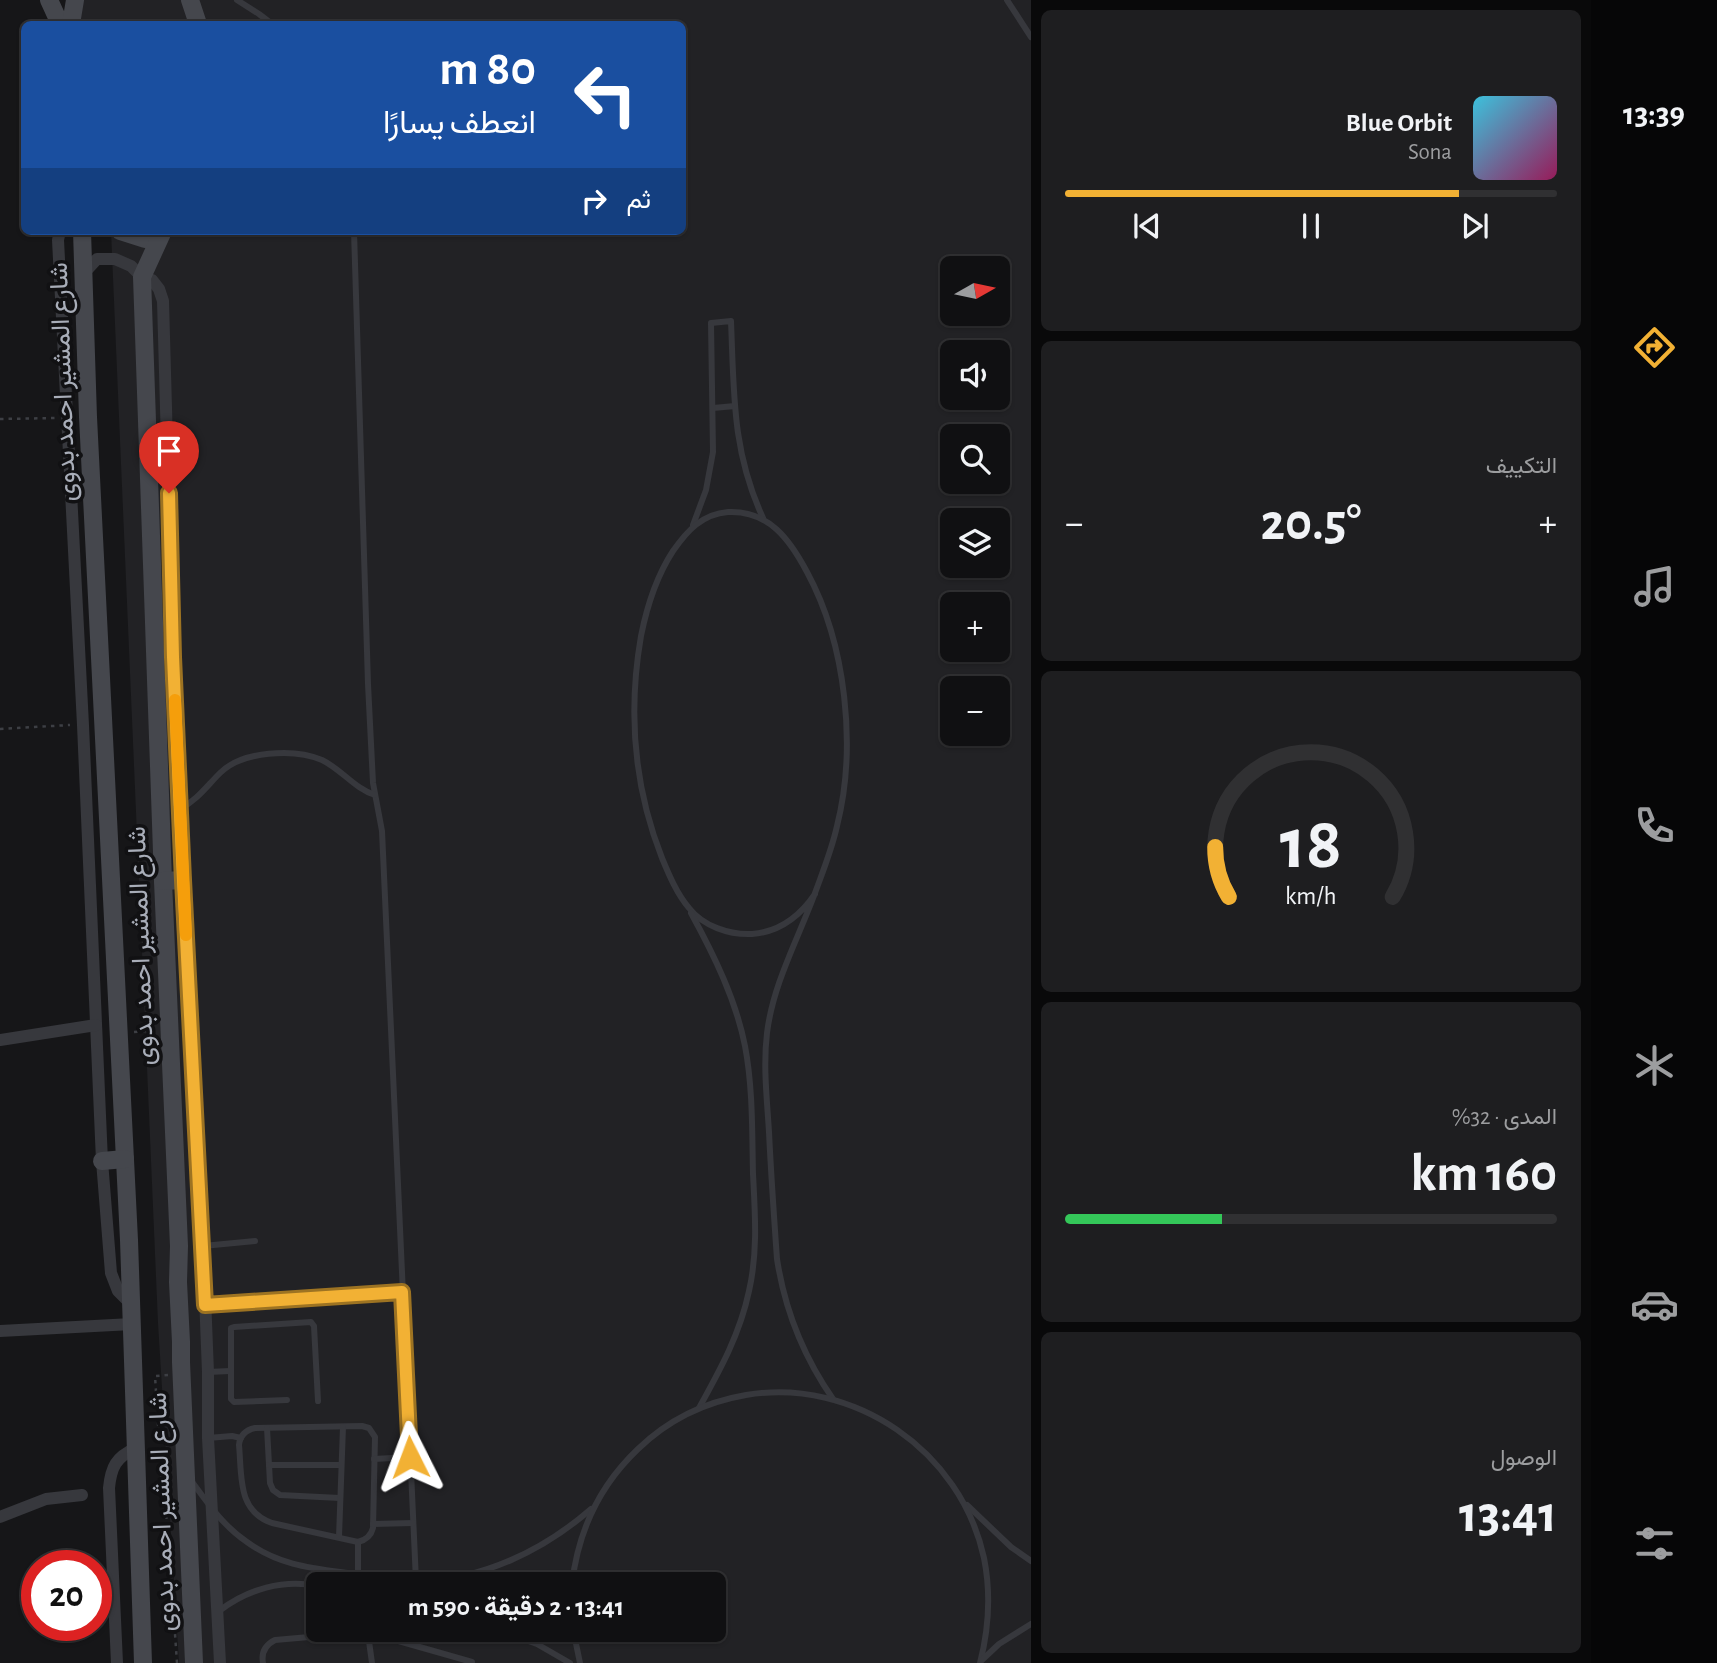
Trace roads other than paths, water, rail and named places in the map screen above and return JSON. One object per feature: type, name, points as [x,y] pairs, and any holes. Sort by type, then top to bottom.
[{"type":"street","points":[[48,0],[58,21]]},
{"type":"street","points":[[72,21],[75,0]]},
{"type":"street","points":[[190,0],[197,21]]},
{"type":"street","points":[[59,235],[102,1161],[111,1273],[118,1290],[131,1304]]},
{"type":"street","name":"شارع المشير احمد بدوى","points":[[82,235],[88,417],[125,1159],[143,1663]]},
{"type":"street","points":[[132,235],[145,239],[156,235]]},
{"type":"street","name":"شارع المشير احمد بدوى","points":[[160,235],[142,276],[179,1249],[181,1373],[194,1663]]},
{"type":"street","points":[[85,272],[97,259],[115,258],[152,280],[163,301],[173,657],[203,1246],[208,1438],[220,1663]]},
{"type":"street","points":[[163,881],[183,880]]},
{"type":"street","points":[[0,1040],[96,1025]]},
{"type":"street","points":[[102,1161],[125,1159]]},
{"type":"street","points":[[0,1331],[132,1324]]},
{"type":"street","points":[[117,1663],[109,1488],[117,1461],[136,1448]]},
{"type":"street","points":[[0,1517],[46,1499],[82,1494]]},
{"type":"lane","points":[[237,0],[268,21]]},
{"type":"lane","points":[[1007,0],[1031,37]]},
{"type":"lane","points":[[354,235],[368,684],[375,795],[382,831],[416,1572]]},
{"type":"lane","points":[[693,527],[706,490],[713,452],[711,323],[732,321],[739,444],[743,464],[763,519]]},
{"type":"lane","points":[[713,408],[735,406]]},
{"type":"lane","points":[[699,1409],[729,1352],[744,1311],[753,1268],[755,1227],[750,1081],[745,1044],[734,1008],[689,908],[665,866],[648,816],[637,762],[634,711],[637,663],[648,604],[654,587],[681,540],[701,520],[721,513],[743,512],[763,519],[782,532],[814,584],[829,623],[843,687],[847,736],[845,783],[837,829],[776,993],[767,1029],[765,1066],[780,1280],[800,1343],[821,1382],[834,1399]]},
{"type":"lane","points":[[180,809],[195,799],[221,772],[238,761],[257,756],[297,754],[317,758],[375,795]]},
{"type":"lane","points":[[689,908],[708,924],[719,929],[755,934],[790,921],[800,914],[815,894]]},
{"type":"lane","points":[[203,1246],[255,1241]]},
{"type":"lane","points":[[205,1305],[402,1292]]},
{"type":"lane","points":[[287,1400],[234,1402],[231,1395],[230,1328],[311,1322],[314,1326],[318,1401]]},
{"type":"lane","points":[[208,1372],[230,1371]]},
{"type":"lane","points":[[574,1572],[578,1548],[593,1508],[616,1472],[637,1449],[662,1429],[699,1409],[736,1397],[775,1392],[834,1399],[873,1414],[908,1437],[938,1466],[962,1500],[1011,1547],[1031,1561]]},
{"type":"lane","points":[[366,1426],[372,1430],[375,1437],[373,1524],[370,1536],[358,1542],[272,1523],[256,1515],[243,1492],[239,1445],[246,1431],[267,1428],[342,1427],[366,1426]]},
{"type":"lane","points":[[339,1537],[342,1427]]},
{"type":"lane","points":[[267,1428],[271,1487],[280,1495],[340,1498]]},
{"type":"lane","points":[[208,1438],[241,1438]]},
{"type":"lane","points":[[374,1459],[410,1457]]},
{"type":"lane","points":[[269,1465],[341,1465]]},
{"type":"lane","points":[[186,1472],[222,1521],[240,1537],[273,1557],[303,1567],[342,1572]]},
{"type":"lane","points":[[962,1500],[979,1538],[987,1580],[988,1621],[980,1663]]},
{"type":"lane","points":[[474,1572],[519,1557],[558,1535],[593,1508]]},
{"type":"lane","points":[[373,1524],[413,1522]]},
{"type":"lane","points":[[358,1542],[358,1572]]},
{"type":"lane","points":[[218,1613],[238,1598],[261,1588],[306,1584]]},
{"type":"lane","points":[[980,1663],[999,1644],[1031,1624]]},
{"type":"lane","points":[[263,1663],[263,1651],[270,1642],[306,1637]]},
{"type":"lane","points":[[369,1642],[373,1663]]},
{"type":"lane","points":[[402,1642],[472,1662]]},
{"type":"lane","points":[[531,1642],[570,1663]]},
{"type":"lane","points":[[576,1642],[580,1663]]}]
